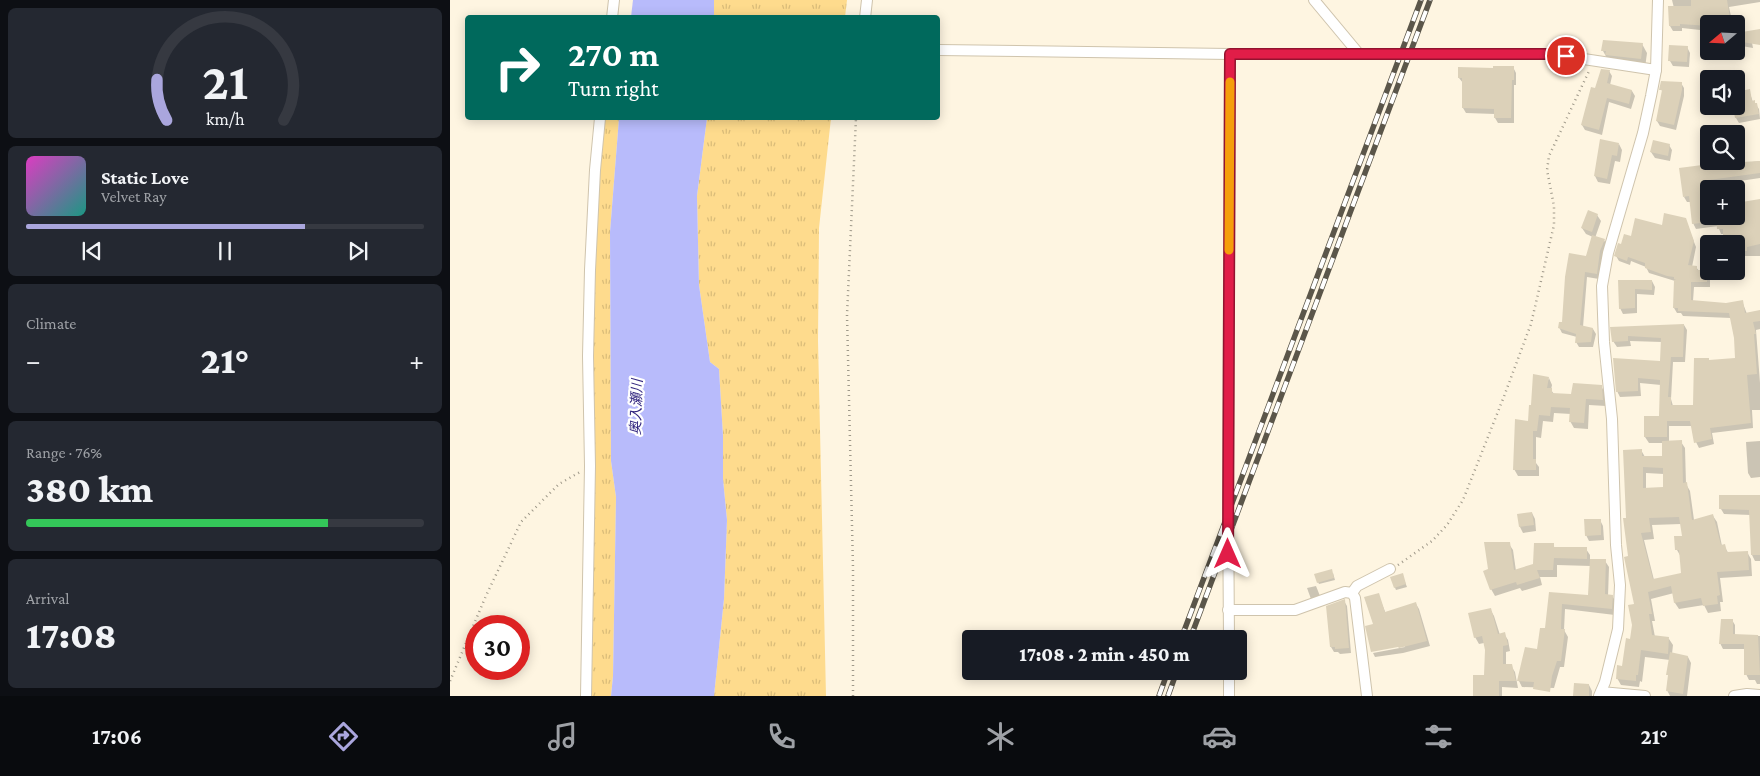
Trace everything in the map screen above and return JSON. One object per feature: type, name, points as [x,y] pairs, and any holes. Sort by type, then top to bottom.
[{"type":"street","points":[[612,15],[614,0]]},
{"type":"street","points":[[865,15],[867,0]]},
{"type":"street","points":[[1314,0],[1359,54]]},
{"type":"street","points":[[1645,696],[1600,694],[1618,629],[1620,585],[1616,545],[1612,419],[1604,342],[1602,286],[1615,226],[1643,134],[1656,70],[1658,0]]},
{"type":"street","points":[[940,50],[1230,54],[1551,54],[1656,70]]},
{"type":"street","points":[[1229,630],[1230,54]]},
{"type":"street","points":[[586,696],[590,466],[588,356],[590,270],[595,170],[600,120]]},
{"type":"street","points":[[1352,593],[1358,586],[1390,569]]},
{"type":"street","points":[[1228,610],[1295,610],[1344,592],[1352,593],[1356,598],[1368,696]]},
{"type":"street","points":[[1229,680],[1230,696]]},
{"type":"street","points":[[1734,696],[1760,695]]},
{"type":"path","points":[[1390,569],[1414,556],[1447,525],[1463,500],[1476,468],[1531,324],[1552,234],[1554,206],[1547,170],[1549,156],[1594,60]]},
{"type":"path","points":[[853,696],[853,568],[847,316],[856,120]]},
{"type":"path","points":[[450,681],[485,598],[521,522],[559,484],[590,466]]},
{"type":"green space","points":[[714,0],[847,0],[845,15],[714,15]]},
{"type":"green space","points":[[605,120],[619,120],[610,232],[611,461],[616,497],[611,696],[590,696],[594,270],[599,170]]},
{"type":"green space","points":[[707,120],[831,120],[819,228],[818,341],[826,696],[714,696],[724,599],[727,520],[723,479],[723,436],[719,369],[710,362],[699,285],[697,196]]},
{"type":"water","points":[[633,0],[714,0],[714,15],[631,15]]},
{"type":"water","name":"奥入瀬川","points":[[619,120],[707,120],[697,196],[699,285],[710,362],[719,369],[723,436],[723,479],[727,520],[724,599],[714,696],[611,696],[616,497],[611,461],[610,232]]},
{"type":"building","points":[[1691,0],[1727,0],[1730,15],[1700,15],[1700,25],[1680,24],[1680,26],[1669,26],[1668,6],[1691,6]]},
{"type":"building","points":[[1760,29],[1760,45],[1745,42],[1745,32]]},
{"type":"building","points":[[1603,40],[1643,43],[1641,59],[1605,55],[1606,51],[1601,51]]},
{"type":"building","points":[[1669,45],[1688,46],[1687,62],[1668,61]]},
{"type":"building","points":[[1493,66],[1514,66],[1511,118],[1494,118],[1494,109],[1462,108],[1462,78],[1458,78],[1458,67],[1493,68]]},
{"type":"building","points":[[1601,69],[1610,70],[1607,83],[1632,90],[1629,104],[1607,98],[1599,130],[1581,125],[1591,87],[1595,88]]},
{"type":"building","points":[[1661,81],[1682,82],[1674,125],[1656,121],[1662,90],[1659,90]]},
{"type":"building","points":[[1750,89],[1752,101],[1755,100],[1755,103],[1757,103],[1759,114],[1735,118],[1734,115],[1745,115],[1745,90]]},
{"type":"building","points":[[1600,139],[1619,143],[1617,156],[1612,155],[1607,179],[1594,176]]},
{"type":"building","points":[[1653,140],[1670,144],[1668,156],[1650,152]]},
{"type":"building","points":[[1760,161],[1760,173],[1700,180],[1700,223],[1692,224],[1689,196],[1683,197],[1679,168],[1700,165],[1700,170],[1745,170],[1745,162]]},
{"type":"building","points":[[1760,199],[1760,244],[1747,247],[1747,251],[1745,251],[1745,235],[1723,235],[1723,229],[1717,229],[1717,225],[1745,225],[1745,202]]},
{"type":"building","points":[[1588,210],[1598,214],[1592,232],[1581,228]]},
{"type":"building","points":[[1664,213],[1686,218],[1694,241],[1688,265],[1697,266],[1697,270],[1700,270],[1700,280],[1707,280],[1707,282],[1691,282],[1691,300],[1726,303],[1743,300],[1745,313],[1760,310],[1760,321],[1753,322],[1756,334],[1754,334],[1757,374],[1747,375],[1751,423],[1710,428],[1712,439],[1694,443],[1690,421],[1667,421],[1667,437],[1644,437],[1644,416],[1659,416],[1660,380],[1638,378],[1638,391],[1616,392],[1613,358],[1660,361],[1661,338],[1628,336],[1628,341],[1612,342],[1610,327],[1684,324],[1683,357],[1671,357],[1668,397],[1671,397],[1671,405],[1693,405],[1694,358],[1709,358],[1709,360],[1735,358],[1734,338],[1729,313],[1678,311],[1678,308],[1673,308],[1674,280],[1676,280],[1674,277],[1645,268],[1645,263],[1628,257],[1627,261],[1614,256],[1618,243],[1621,244],[1624,234],[1631,236],[1635,218],[1662,225]]},
{"type":"building","points":[[1592,235],[1605,239],[1600,251],[1597,274],[1585,272],[1580,325],[1593,328],[1591,342],[1575,343],[1576,334],[1558,328],[1559,322],[1562,322],[1565,277],[1569,253],[1586,256]]},
{"type":"building","points":[[1618,280],[1652,280],[1652,290],[1635,289],[1635,308],[1619,309]]},
{"type":"building","points":[[1533,374],[1549,377],[1547,388],[1552,388],[1552,393],[1571,394],[1573,383],[1602,385],[1603,400],[1586,399],[1584,423],[1569,422],[1570,408],[1551,407],[1550,416],[1539,415],[1537,431],[1533,431],[1533,459],[1536,459],[1536,470],[1513,470],[1515,419],[1528,421]]},
{"type":"building","points":[[1682,440],[1683,483],[1687,482],[1692,520],[1713,514],[1721,545],[1725,544],[1727,552],[1748,551],[1749,570],[1717,572],[1720,595],[1717,596],[1718,604],[1703,606],[1701,598],[1674,603],[1671,586],[1648,592],[1652,614],[1649,614],[1652,635],[1669,637],[1668,654],[1641,650],[1636,681],[1616,679],[1617,665],[1622,666],[1626,638],[1630,639],[1632,625],[1628,605],[1634,604],[1624,557],[1628,556],[1623,518],[1626,518],[1623,450],[1642,449],[1642,456],[1662,456],[1662,441]],"holes":[[[1643,467],[1663,468],[1663,487],[1643,488]],[[1679,517],[1682,536],[1674,536],[1675,550],[1679,550],[1681,573],[1653,579],[1641,533],[1651,532],[1649,518]]]},
{"type":"building","points":[[1719,495],[1760,495],[1760,555],[1751,555],[1749,510],[1719,509]]},
{"type":"building","points":[[1532,512],[1534,525],[1519,527],[1517,514]]},
{"type":"building","points":[[1584,519],[1601,519],[1601,535],[1585,536]]},
{"type":"building","points":[[1484,542],[1510,542],[1514,570],[1533,564],[1534,543],[1554,543],[1554,547],[1587,547],[1587,559],[1554,558],[1553,570],[1537,570],[1540,578],[1517,585],[1516,582],[1490,590],[1483,571],[1488,569]]},
{"type":"building","points":[[1590,559],[1606,559],[1605,594],[1613,595],[1612,609],[1562,604],[1561,629],[1565,629],[1561,661],[1557,661],[1552,676],[1550,692],[1533,689],[1534,682],[1517,681],[1525,647],[1537,649],[1540,628],[1545,628],[1549,592],[1588,595]]},
{"type":"building","points":[[1332,569],[1334,578],[1317,583],[1314,574]]},
{"type":"building","points":[[1403,573],[1406,584],[1394,588],[1390,577]]},
{"type":"building","points":[[1379,593],[1385,612],[1416,602],[1427,641],[1371,652],[1365,626],[1373,624],[1364,597]]},
{"type":"building","points":[[1345,599],[1349,648],[1335,649],[1335,647],[1330,647],[1326,606]]},
{"type":"building","points":[[1491,608],[1498,634],[1505,632],[1508,645],[1503,646],[1503,664],[1512,664],[1516,681],[1499,681],[1499,696],[1473,696],[1473,675],[1484,675],[1485,650],[1482,636],[1474,638],[1468,613]]},
{"type":"building","points":[[1721,619],[1733,619],[1733,634],[1758,635],[1760,675],[1744,675],[1744,644],[1719,644]]},
{"type":"building","points":[[1670,652],[1688,656],[1683,694],[1666,691],[1668,675],[1666,675]]},
{"type":"building","points":[[1574,683],[1589,684],[1589,696],[1573,696]]},
{"type":"railway","points":[[1184,630],[1421,0]]},
{"type":"railway","points":[[1193,630],[1430,0]]},
{"type":"railway","points":[[1159,696],[1165,680]]},
{"type":"railway","points":[[1168,696],[1174,680]]},
{"type":"slow traffic","points":[[1229,250],[1230,82]]},
{"type":"route","points":[[1228,554],[1230,54],[1551,54],[1566,56]]}]
